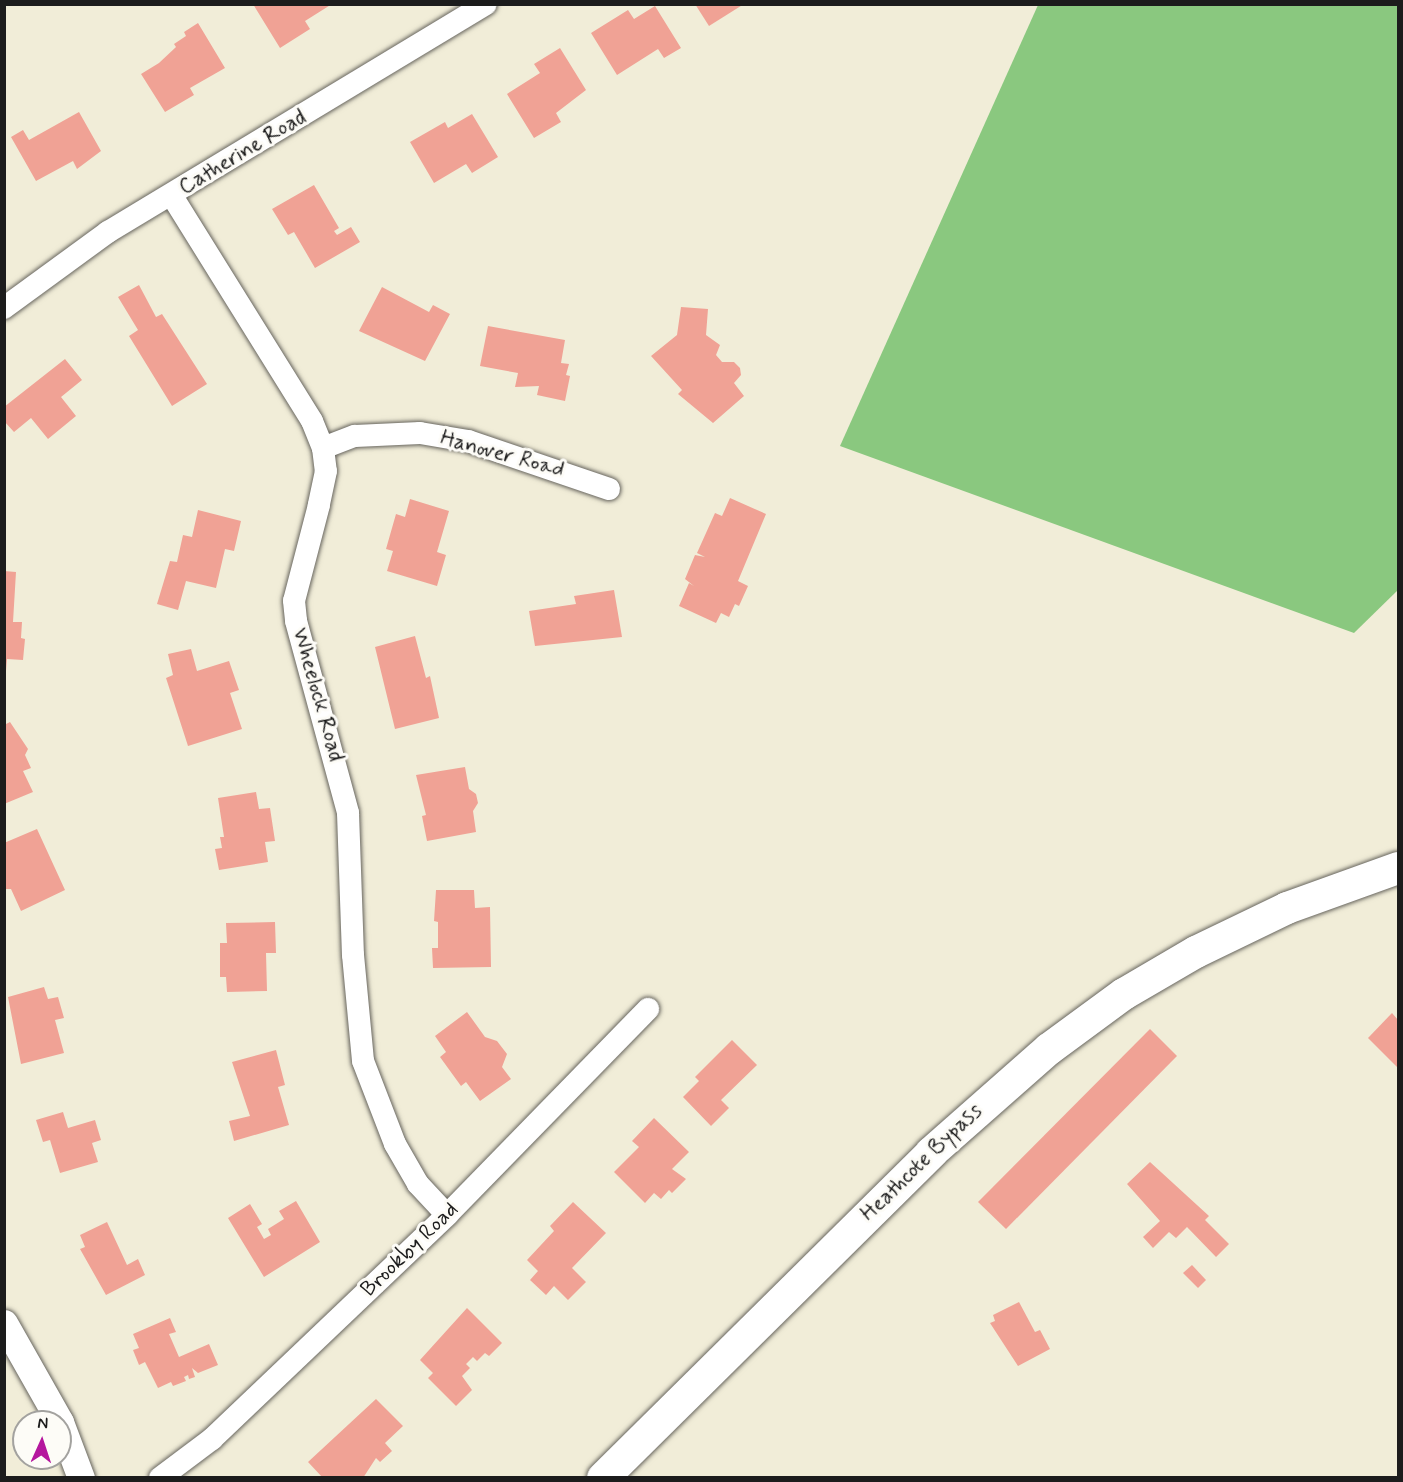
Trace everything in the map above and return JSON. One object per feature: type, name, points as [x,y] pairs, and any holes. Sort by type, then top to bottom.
[{"type":"main road","points":[[1287,908],[1398,846]]},
{"type":"main road","points":[[1287,908],[1398,868]]},
{"type":"main road","name":"Heathcote Bypass","points":[[603,1478],[988,1099],[1124,994],[1196,952],[1287,908]]},
{"type":"street","name":"Catherine Road","points":[[4,308],[99,238],[172,196],[486,4]]},
{"type":"street","name":"Wheelock Road","points":[[172,196],[312,421],[323,448],[326,471],[294,601],[299,632],[348,813],[353,955],[363,1061],[395,1144],[418,1184],[447,1215]]},
{"type":"street","name":"Hanover Road","points":[[323,448],[355,436],[420,433],[468,441],[609,489]]},
{"type":"street","name":"Brookby Road","points":[[160,1478],[212,1439],[447,1215],[648,1009]]},
{"type":"street","points":[[4,1323],[53,1410]]},
{"type":"street","points":[[72,1454],[81,1478]]},
{"type":"green space","points":[[1038,5],[1398,5],[1398,590],[1354,633],[840,446]]},
{"type":"building","points":[[253,4],[332,4],[305,21],[310,29],[280,48]]},
{"type":"building","points":[[695,4],[744,4],[709,26]]},
{"type":"building","points":[[655,6],[681,48],[664,58],[658,49],[617,75],[591,33],[628,10],[634,19]]},
{"type":"building","points":[[198,23],[225,68],[190,88],[194,95],[165,112],[141,74],[159,63],[176,47],[174,44],[186,36],[184,32]]},
{"type":"building","points":[[560,48],[586,90],[556,113],[561,122],[534,138],[507,94],[540,73],[534,64]]},
{"type":"building","points":[[79,112],[101,151],[77,169],[73,161],[36,181],[11,137],[23,130],[29,140]]},
{"type":"building","points":[[472,114],[498,157],[472,173],[466,164],[434,183],[410,142],[445,122],[448,128]]},
{"type":"building","points":[[314,185],[339,228],[334,231],[337,235],[351,227],[360,242],[315,268],[294,232],[288,235],[272,209]]},
{"type":"building","points":[[139,285],[156,317],[162,314],[207,384],[172,406],[129,336],[138,330],[118,297]]},
{"type":"building","points":[[382,287],[429,312],[433,305],[450,314],[425,361],[359,331]]},
{"type":"building","points":[[681,307],[708,309],[706,335],[720,345],[716,355],[722,362],[734,362],[740,368],[741,375],[734,383],[744,396],[713,423],[678,394],[682,390],[651,356],[677,335]]},
{"type":"building","points":[[488,326],[565,340],[561,363],[569,364],[566,375],[570,376],[565,401],[537,395],[539,386],[515,387],[518,373],[480,366]]},
{"type":"building","points":[[65,359],[82,380],[61,397],[76,416],[48,439],[31,418],[14,432],[4,421],[4,407]]},
{"type":"building","points":[[730,498],[766,514],[738,581],[748,586],[739,606],[735,604],[729,617],[721,613],[716,623],[679,606],[689,583],[694,586],[685,579],[695,555],[705,557],[697,553],[715,513],[722,516]]},
{"type":"building","points":[[410,499],[449,511],[437,552],[446,555],[437,586],[387,571],[393,551],[386,549],[396,514],[405,517]]},
{"type":"building","points":[[198,510],[241,521],[234,551],[225,549],[216,588],[186,581],[178,610],[157,604],[170,561],[177,562],[183,535],[192,537]]},
{"type":"building","points":[[4,571],[16,572],[13,622],[22,622],[21,638],[25,639],[23,660],[7,659],[6,671]]},
{"type":"building","points":[[614,590],[622,637],[535,646],[529,611],[576,604],[574,596]]},
{"type":"building","points":[[415,636],[426,678],[430,676],[439,718],[395,729],[375,647]]},
{"type":"building","points":[[191,649],[197,671],[229,661],[239,690],[230,693],[242,729],[188,746],[166,678],[173,675],[168,654]]},
{"type":"building","points":[[10,722],[28,749],[25,755],[31,768],[23,771],[33,792],[4,804],[4,725]]},
{"type":"building","points":[[465,767],[469,789],[476,794],[478,803],[473,811],[476,832],[427,841],[422,816],[426,815],[416,775]]},
{"type":"building","points":[[256,792],[259,809],[270,808],[275,841],[265,842],[268,862],[219,870],[215,849],[222,848],[220,837],[224,837],[218,798]]},
{"type":"building","points":[[37,829],[65,890],[21,911],[11,889],[4,889],[4,843]]},
{"type":"building","points":[[436,890],[474,890],[475,908],[490,907],[491,967],[433,968],[432,948],[438,948],[438,922],[434,921]]},
{"type":"building","points":[[275,922],[276,953],[266,953],[267,991],[227,992],[226,977],[220,977],[220,943],[227,943],[226,923]]},
{"type":"building","points":[[44,987],[48,999],[58,997],[64,1018],[55,1020],[64,1053],[21,1064],[8,997]]},
{"type":"building","points":[[467,1012],[485,1037],[497,1041],[507,1054],[502,1067],[511,1079],[480,1101],[466,1082],[461,1086],[440,1057],[446,1052],[435,1036]]},
{"type":"building","points":[[1392,1013],[1398,1020],[1398,1068],[1368,1038]]},
{"type":"building","points":[[1150,1029],[1177,1056],[1006,1229],[978,1202]]},
{"type":"building","points":[[732,1040],[757,1065],[721,1100],[729,1108],[711,1126],[683,1097],[699,1081],[695,1077]]},
{"type":"building","points":[[276,1050],[285,1085],[278,1087],[289,1125],[234,1141],[229,1121],[250,1116],[232,1062]]},
{"type":"building","points":[[63,1112],[68,1128],[95,1120],[101,1140],[92,1143],[98,1162],[60,1173],[50,1140],[43,1142],[36,1120]]},
{"type":"building","points":[[654,1118],[689,1152],[672,1169],[686,1179],[672,1193],[669,1190],[661,1199],[654,1193],[645,1203],[614,1172],[639,1147],[632,1141]]},
{"type":"building","points":[[1150,1162],[1209,1216],[1205,1220],[1229,1244],[1216,1257],[1187,1227],[1176,1238],[1169,1232],[1153,1248],[1143,1237],[1160,1221],[1127,1184]]},
{"type":"building","points":[[296,1201],[320,1242],[264,1277],[228,1218],[250,1204],[262,1224],[257,1227],[264,1239],[271,1235],[268,1229],[284,1219],[279,1211]]},
{"type":"building","points":[[573,1202],[606,1233],[572,1268],[586,1282],[568,1300],[554,1286],[546,1295],[530,1280],[538,1271],[527,1260],[554,1231],[550,1226]]},
{"type":"building","points":[[107,1222],[127,1265],[138,1259],[145,1275],[106,1295],[80,1249],[85,1247],[80,1235]]},
{"type":"building","points":[[1192,1265],[1206,1280],[1198,1288],[1183,1273]]},
{"type":"building","points":[[1019,1302],[1035,1332],[1040,1330],[1050,1349],[1018,1366],[990,1323],[995,1321],[993,1315]]},
{"type":"building","points":[[467,1308],[502,1343],[489,1356],[485,1353],[477,1361],[473,1357],[466,1364],[470,1368],[462,1376],[472,1390],[456,1406],[428,1378],[433,1373],[420,1360]]},
{"type":"building","points":[[170,1318],[176,1332],[169,1334],[179,1357],[209,1344],[218,1365],[198,1373],[192,1368],[195,1377],[189,1379],[188,1375],[184,1377],[186,1381],[173,1386],[171,1382],[158,1388],[145,1362],[139,1365],[133,1350],[139,1348],[133,1334]]},
{"type":"building","points":[[376,1399],[403,1426],[385,1443],[392,1451],[380,1462],[376,1458],[363,1478],[323,1478],[308,1462]]}]
